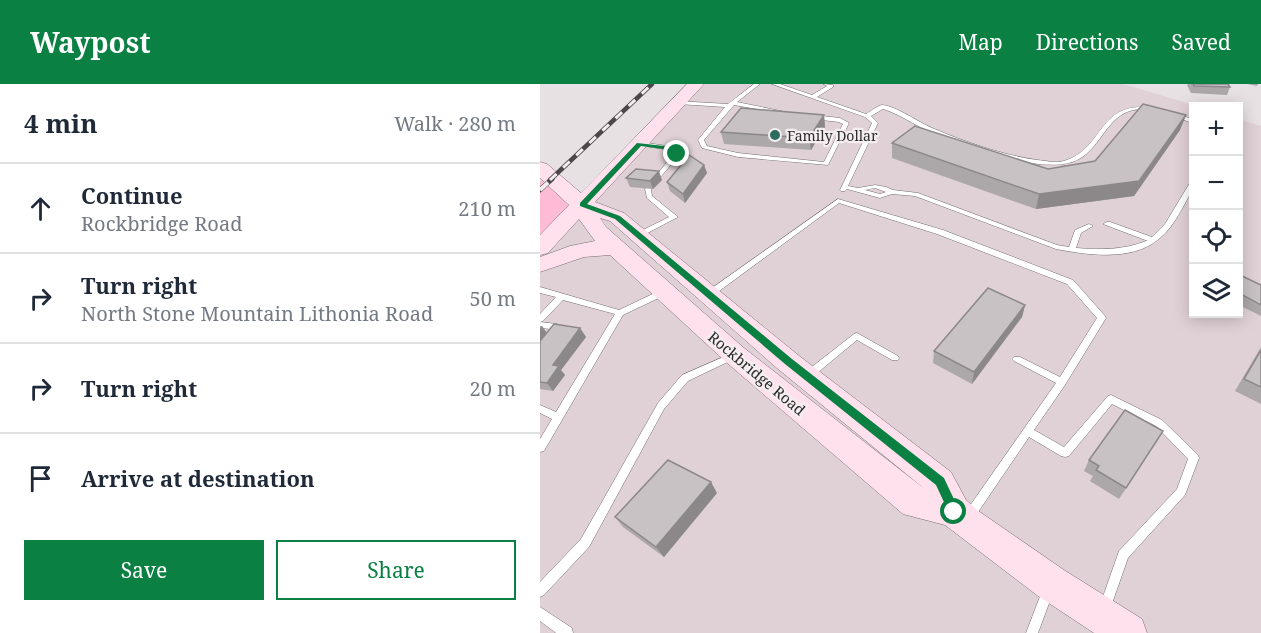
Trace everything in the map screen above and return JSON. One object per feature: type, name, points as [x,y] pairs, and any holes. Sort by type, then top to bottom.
[{"type":"main road","points":[[540,248],[696,84]]},
{"type":"main road","name":"Rockbridge Road","points":[[540,168],[582,205],[597,231],[628,242],[708,296],[940,482],[960,516]]},
{"type":"main road","points":[[540,265],[584,248],[628,242]]},
{"type":"main road","name":"Rockbridge Road","points":[[628,242],[664,291],[735,355],[915,503],[960,516],[1051,583],[1115,625]]},
{"type":"lane","points":[[757,84],[731,105],[701,140],[704,147],[738,156],[826,164],[846,123],[840,120],[801,116]]},
{"type":"lane","points":[[708,296],[838,201],[875,123],[867,116],[775,84]]},
{"type":"lane","points":[[812,97],[831,86],[826,84]]},
{"type":"lane","points":[[678,102],[731,105],[792,115]]},
{"type":"lane","points":[[867,116],[882,107],[897,111],[930,130],[1034,164],[1063,164],[1080,157],[1120,111],[1137,106],[1155,110]]},
{"type":"lane","points":[[1164,112],[1189,120]]},
{"type":"lane","points":[[640,144],[672,148],[677,154],[656,179]]},
{"type":"lane","points":[[845,187],[880,195],[891,192],[916,194],[1056,247],[1106,252],[1141,247],[1159,236],[1189,189]]},
{"type":"lane","points":[[628,242],[674,217],[649,197],[648,189]]},
{"type":"lane","points":[[838,201],[940,232],[1070,282],[1102,318],[1028,431],[960,516]]},
{"type":"lane","points":[[1107,224],[1153,240]]},
{"type":"lane","points":[[1071,250],[1078,232],[1089,226]]},
{"type":"lane","points":[[540,290],[620,314]]},
{"type":"lane","points":[[540,448],[620,314],[664,291]]},
{"type":"lane","points":[[540,319],[562,296]]},
{"type":"lane","points":[[540,325],[557,327],[540,350]]},
{"type":"lane","points":[[807,376],[857,336],[895,358]]},
{"type":"lane","points":[[540,591],[585,543],[661,406],[686,378],[735,355]]},
{"type":"lane","points":[[1017,359],[1062,382]]},
{"type":"lane","points":[[1028,431],[1065,453],[1111,399],[1159,423],[1194,458],[1180,492],[1123,555],[1115,625]]},
{"type":"lane","points":[[540,409],[558,417]]},
{"type":"lane","points":[[1032,633],[1051,583]]},
{"type":"lane","points":[[540,613],[567,633]]},
{"type":"shaded area","points":[[705,84],[1123,84],[1189,104],[1189,318],[1243,318],[1243,120],[1261,126],[1261,633],[540,633],[540,238],[573,204]]},
{"type":"shaded area","points":[[540,180],[573,204],[540,238]]},
{"type":"building","points":[[1193,84],[1228,84],[1230,87],[1194,86]]},
{"type":"building","points":[[1143,104],[1186,115],[1139,181],[1039,194],[892,143],[915,126],[1048,169],[1095,161]]},
{"type":"building","points":[[741,108],[824,115],[809,138],[721,132]]},
{"type":"building","points":[[689,155],[704,165],[683,194],[667,182]]},
{"type":"building","points":[[636,169],[659,171],[650,181],[626,178]]},
{"type":"building","points":[[1243,276],[1261,285],[1261,305],[1243,295]]},
{"type":"building","points":[[988,288],[1025,305],[974,372],[934,351]]},
{"type":"building","points":[[554,324],[580,328],[553,365],[559,366],[547,383],[540,382],[540,341]]},
{"type":"building","points":[[1261,350],[1261,387],[1244,379]]},
{"type":"building","points":[[1125,410],[1163,431],[1126,488],[1096,470],[1099,466],[1089,460]]},
{"type":"building","points":[[668,460],[711,482],[656,547],[615,517]]},
{"type":"railway","points":[[550,180],[652,84]]},
{"type":"railway","points":[[540,190],[552,179]]},
{"type":"place","name":"Family Dollar","points":[[775,135]]},
{"type":"route","points":[[677,154],[672,148],[640,144],[582,205],[617,217],[788,362],[940,482],[954,512]]}]
